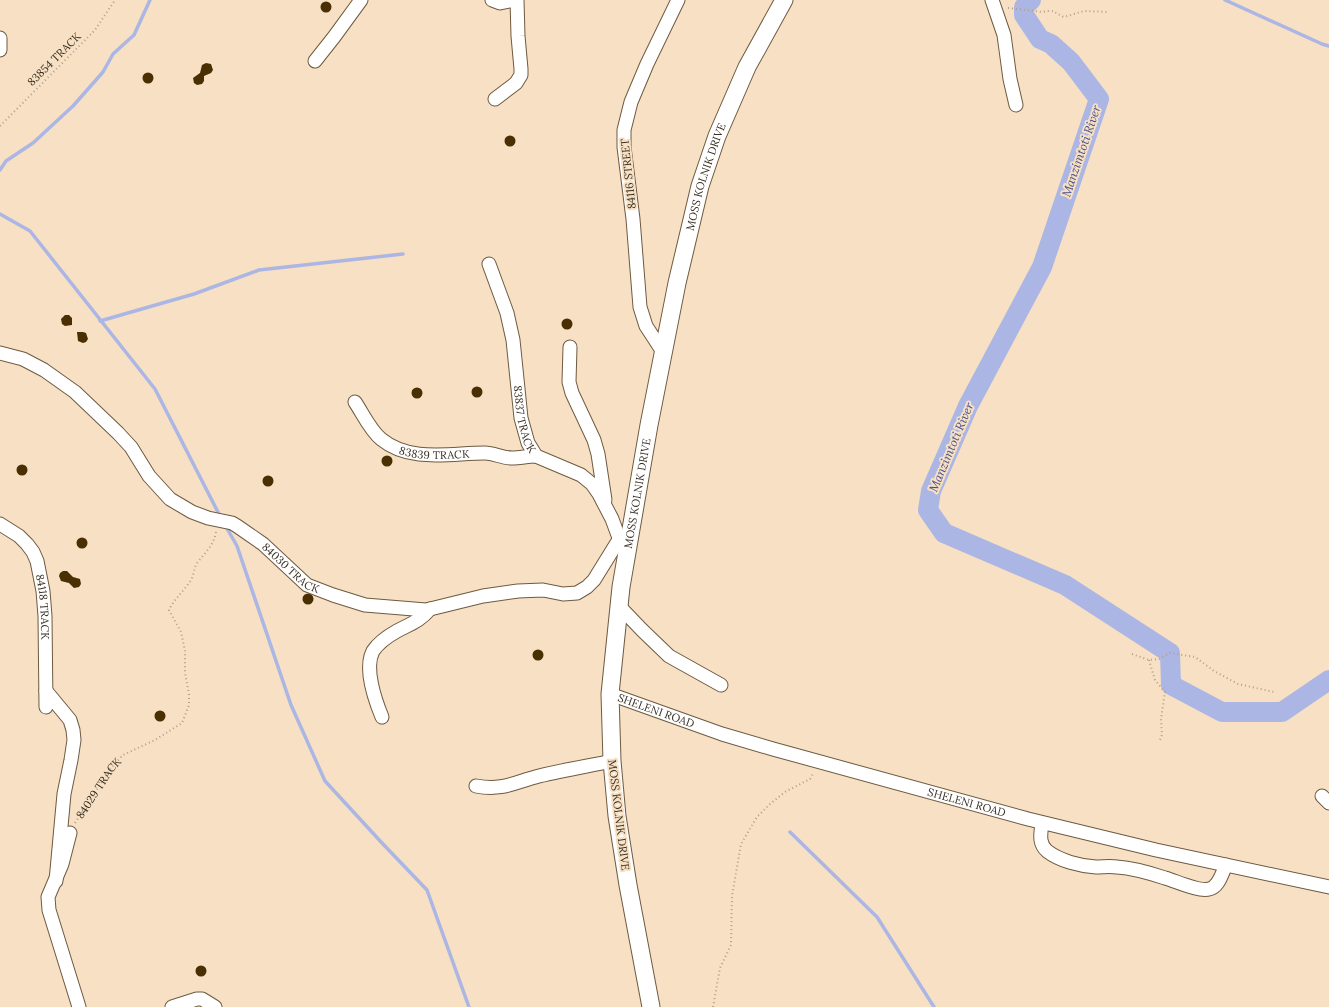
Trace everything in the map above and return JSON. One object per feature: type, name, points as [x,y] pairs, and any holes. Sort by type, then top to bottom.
[{"type":"main road","name":"MOSS KOLNIK DRIVE","points":[[652,1007],[617,816],[612,761],[610,694],[619,606],[626,557],[663,352],[700,186],[715,142],[747,67],[784,0]]},
{"type":"street","points":[[315,61],[361,0]]},
{"type":"street","points":[[492,0],[500,3],[516,0],[522,69],[521,75],[516,83],[495,98]]},
{"type":"street","name":"84116 STREET","points":[[663,352],[646,326],[640,307],[624,130],[631,102],[647,64],[678,0]]},
{"type":"street","points":[[992,0],[1004,35],[1010,80],[1016,105]]},
{"type":"street","points":[[0,38],[0,50]]},
{"type":"street","name":"83837 TRACK","points":[[489,264],[509,323],[516,363],[521,418],[528,443],[536,456],[586,478],[595,488],[605,505],[620,538],[626,557]]},
{"type":"street","points":[[570,346],[569,382],[572,393],[594,440],[598,454],[605,505]]},
{"type":"street","name":"84030 TRACK","points":[[0,353],[23,359],[44,370],[75,392],[118,433],[130,447],[149,476],[170,499],[192,512],[232,523],[263,544],[304,583],[311,587],[364,605],[419,610],[430,609],[483,596],[518,591],[543,590],[567,594],[577,593],[587,587],[594,580],[620,538]]},
{"type":"street","name":"83839 TRACK","points":[[355,402],[378,436],[386,443],[406,452],[433,456],[488,453],[512,458],[536,456]]},
{"type":"street","name":"84118 TRACK","points":[[0,524],[19,536],[27,544],[37,560],[43,591],[45,616],[46,707]]},
{"type":"street","points":[[619,606],[669,656],[721,685]]},
{"type":"street","points":[[382,717],[372,688],[370,670],[372,655],[381,642],[396,632],[420,620],[430,609]]},
{"type":"street","points":[[46,691],[70,720],[74,740],[64,794],[56,881]]},
{"type":"street","name":"SHELENI ROAD","points":[[610,694],[722,734],[819,762],[1042,822],[1117,841],[1329,887]]},
{"type":"street","points":[[476,786],[486,788],[510,785],[538,776],[612,761]]},
{"type":"street","points":[[1042,822],[1041,840],[1042,845],[1046,850],[1063,859],[1083,865],[1118,867],[1153,874],[1200,889],[1208,890],[1217,884],[1226,865]]},
{"type":"street","points":[[70,832],[56,881],[48,897],[49,910],[79,1007]]},
{"type":"street","points":[[172,1007],[197,999],[215,1007]]},
{"type":"path","name":"83854 TRACK","points":[[0,126],[95,30],[115,0]]},
{"type":"path","points":[[1014,9],[1058,12],[1064,17],[1084,11],[1109,12]]},
{"type":"path","name":"84029 TRACK","points":[[70,832],[111,768],[123,755],[155,740],[182,723],[190,705],[185,673],[185,651],[181,632],[169,610],[172,604],[186,588],[193,577],[196,565],[213,542],[216,536],[218,520]]},
{"type":"path","points":[[1132,654],[1149,660],[1159,659],[1170,653],[1195,657],[1214,671],[1238,684],[1274,692]]},
{"type":"path","points":[[1149,660],[1155,680],[1165,692],[1161,719],[1162,735],[1159,742]]},
{"type":"path","points":[[713,1007],[720,968],[731,945],[732,896],[741,844],[757,817],[785,792],[800,786],[810,779],[819,762]]},
{"type":"building","points":[[326,1],[330,3],[332,7],[330,11],[326,13],[322,11],[320,7],[322,3]]},
{"type":"building","points":[[206,63],[211,64],[213,70],[211,73],[204,76],[204,81],[202,84],[197,85],[194,83],[193,78],[200,73],[202,65]]},
{"type":"building","points":[[148,72],[152,74],[154,78],[152,82],[148,84],[144,82],[142,78],[144,74]]},
{"type":"building","points":[[510,135],[514,137],[516,141],[514,145],[510,147],[506,145],[504,141],[506,137]]},
{"type":"building","points":[[65,315],[69,315],[72,318],[72,325],[65,326],[62,324],[61,319]]},
{"type":"building","points":[[567,318],[571,320],[573,324],[571,328],[567,330],[563,328],[561,324],[563,320]]},
{"type":"building","points":[[77,332],[86,333],[88,339],[86,342],[83,343],[78,341]]},
{"type":"building","points":[[477,386],[481,388],[483,392],[481,396],[477,398],[473,396],[471,392],[473,388]]},
{"type":"building","points":[[417,387],[421,389],[423,393],[421,397],[417,399],[413,397],[411,393],[413,389]]},
{"type":"building","points":[[387,455],[391,457],[393,461],[391,465],[387,467],[383,465],[381,461],[383,457]]},
{"type":"building","points":[[22,464],[26,466],[28,470],[26,474],[22,476],[18,474],[16,470],[18,466]]},
{"type":"building","points":[[268,475],[272,477],[274,481],[272,485],[268,487],[264,485],[262,481],[264,477]]},
{"type":"building","points":[[82,537],[86,539],[88,543],[86,547],[82,549],[78,547],[76,543],[78,539]]},
{"type":"building","points":[[63,571],[67,571],[73,577],[80,579],[81,584],[79,587],[74,588],[69,583],[61,581],[59,576]]},
{"type":"building","points":[[306,594],[310,594],[312,595],[312,603],[306,604],[303,601],[303,597]]},
{"type":"building","points":[[538,649],[542,651],[544,655],[542,659],[538,661],[534,659],[532,655],[534,651]]},
{"type":"building","points":[[160,710],[164,712],[166,716],[164,720],[160,722],[156,720],[154,716],[156,712]]},
{"type":"building","points":[[201,965],[205,967],[207,971],[205,975],[201,977],[197,975],[195,971],[197,967]]},
{"type":"waterway","points":[[0,170],[6,161],[33,143],[73,106],[103,72],[113,54],[134,35],[150,0]]},
{"type":"waterway","name":"Manzimtoti River","points":[[1031,0],[1024,7],[1024,15],[1040,39],[1051,44],[1071,62],[1099,99],[1042,267],[968,406],[931,491],[928,510],[944,533],[1065,585],[1170,653],[1171,685],[1222,712],[1282,712],[1329,680]]},
{"type":"waterway","points":[[1225,0],[1329,46]]},
{"type":"waterway","points":[[0,214],[30,231],[155,389],[221,518]]},
{"type":"waterway","points":[[100,321],[194,294],[259,270],[403,254]]},
{"type":"waterway","points":[[225,525],[237,546],[291,705],[325,781],[427,890],[469,1007]]},
{"type":"waterway","points":[[790,832],[877,917],[934,1007]]}]
